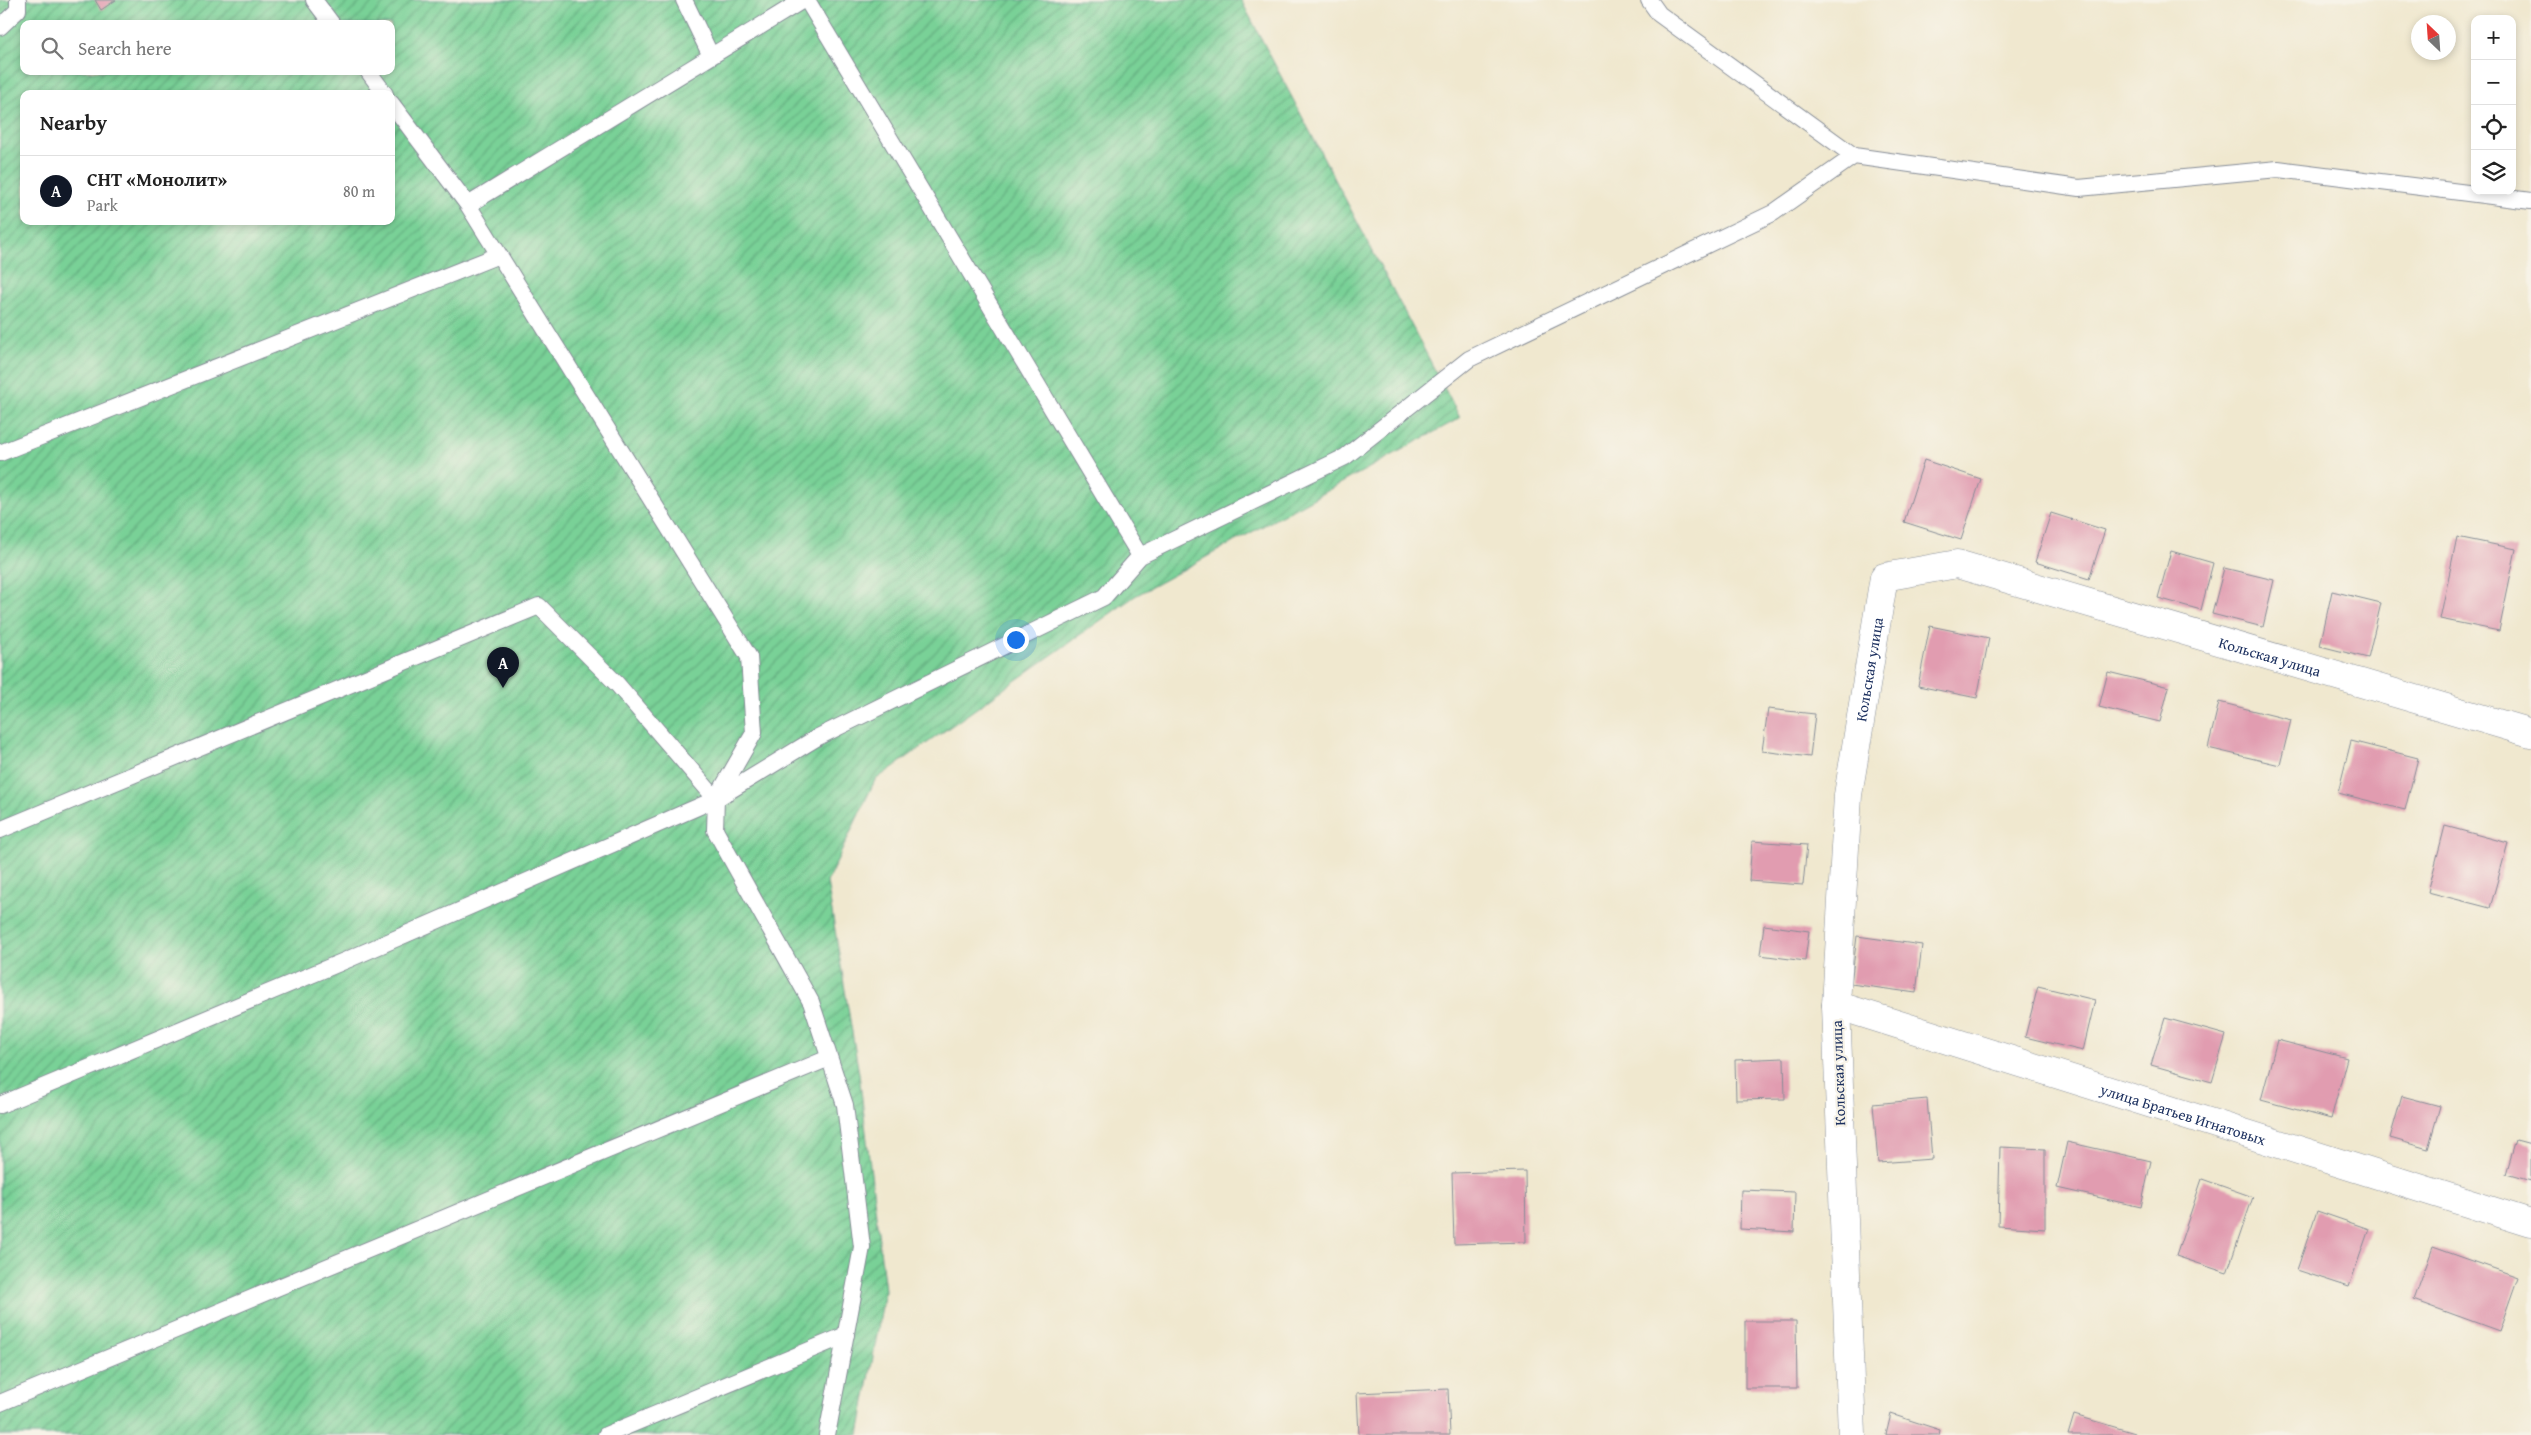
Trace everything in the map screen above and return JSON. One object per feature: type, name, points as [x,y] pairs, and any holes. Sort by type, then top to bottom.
[{"type":"street","name":"Кольская улица","points":[[1852,1435],[1836,1005],[1848,795],[1884,577],[1957,564],[2531,733]]},
{"type":"street","name":"улица Братьев Игнатовых","points":[[1836,1005],[2531,1223]]},
{"type":"lane","points":[[0,27],[18,10],[18,0]]},
{"type":"lane","points":[[314,0],[329,20]]},
{"type":"lane","points":[[684,0],[711,56]]},
{"type":"lane","points":[[468,206],[803,0]]},
{"type":"lane","points":[[807,0],[1140,556]]},
{"type":"lane","points":[[1649,0],[1659,14],[1854,156],[2079,188],[2278,169],[2531,201]]},
{"type":"lane","points":[[371,75],[381,90]]},
{"type":"lane","points":[[395,108],[468,206],[749,657],[754,733],[716,799],[714,830],[811,1002],[845,1105],[862,1247],[827,1435]]},
{"type":"lane","points":[[0,1105],[349,958],[716,799],[818,737],[1104,597],[1140,556],[1345,457],[1469,359],[1773,212],[1854,156]]},
{"type":"lane","points":[[0,453],[499,255]]},
{"type":"lane","points":[[0,830],[539,606],[617,684],[716,799]]},
{"type":"lane","points":[[0,1402],[829,1058]]},
{"type":"lane","points":[[606,1435],[846,1335]]},
{"type":"green space","points":[[0,0],[1241,0],[1460,418],[1135,596],[875,780],[827,882],[859,1074],[885,1290],[859,1435],[0,1435]]},
{"type":"building","points":[[95,0],[116,0],[101,10]]},
{"type":"building","points":[[1924,460],[1981,479],[1961,540],[1904,522]]},
{"type":"building","points":[[2051,513],[2105,530],[2089,579],[2035,562]]},
{"type":"building","points":[[2457,537],[2516,549],[2499,631],[2440,619]]},
{"type":"building","points":[[2171,551],[2213,563],[2201,610],[2158,598]]},
{"type":"building","points":[[2224,568],[2274,580],[2263,627],[2212,614]]},
{"type":"building","points":[[2332,591],[2381,603],[2368,658],[2320,646]]},
{"type":"building","points":[[1930,626],[1989,638],[1977,698],[1918,686]]},
{"type":"building","points":[[2108,672],[2169,687],[2160,722],[2099,707]]},
{"type":"building","points":[[2219,702],[2291,720],[2280,765],[2208,748]]},
{"type":"building","points":[[1768,709],[1815,714],[1810,757],[1762,751]]},
{"type":"building","points":[[2351,741],[2418,758],[2405,810],[2338,793]]},
{"type":"building","points":[[2445,826],[2508,843],[2490,908],[2428,892]]},
{"type":"building","points":[[1752,841],[1807,845],[1803,885],[1749,881]]},
{"type":"building","points":[[1764,925],[1809,931],[1805,961],[1760,955]]},
{"type":"building","points":[[1857,936],[1922,945],[1916,993],[1851,984]]},
{"type":"building","points":[[2038,986],[2095,1000],[2083,1051],[2025,1037]]},
{"type":"building","points":[[2165,1018],[2226,1035],[2212,1082],[2151,1065]]},
{"type":"building","points":[[2277,1040],[2347,1058],[2331,1119],[2261,1100]]},
{"type":"building","points":[[1784,1058],[1785,1099],[1736,1100],[1735,1060]]},
{"type":"building","points":[[2402,1096],[2440,1106],[2428,1149],[2390,1138]]},
{"type":"building","points":[[1927,1099],[1932,1159],[1878,1163],[1873,1104]]},
{"type":"building","points":[[2516,1140],[2531,1144],[2531,1181],[2506,1174]]},
{"type":"building","points":[[2067,1142],[2151,1161],[2141,1207],[2057,1188]]},
{"type":"building","points":[[2000,1147],[2045,1149],[2045,1229],[1998,1226]]},
{"type":"building","points":[[1525,1171],[1526,1242],[1454,1244],[1452,1173]]},
{"type":"building","points":[[2202,1179],[2253,1197],[2227,1273],[2176,1256]]},
{"type":"building","points":[[1741,1190],[1795,1192],[1794,1232],[1740,1229]]},
{"type":"building","points":[[2317,1211],[2369,1229],[2349,1287],[2297,1270]]},
{"type":"building","points":[[2433,1247],[2518,1277],[2499,1331],[2414,1300]]},
{"type":"building","points":[[1745,1321],[1796,1321],[1797,1388],[1745,1388]]},
{"type":"building","points":[[1448,1389],[1450,1435],[1359,1435],[1357,1393]]},
{"type":"building","points":[[1891,1414],[1940,1430],[1939,1435],[1886,1435]]},
{"type":"building","points":[[2074,1415],[2135,1433],[2135,1435],[2068,1435]]},
{"type":"place","name":"СНТ «Монолит»","points":[[503,688]]}]
